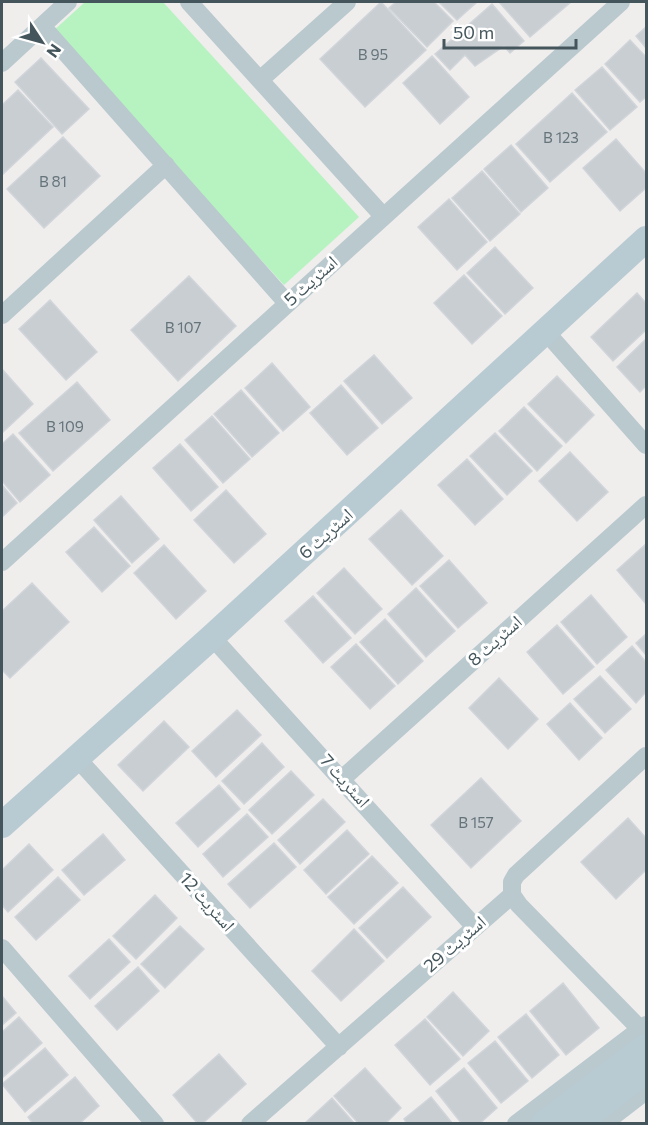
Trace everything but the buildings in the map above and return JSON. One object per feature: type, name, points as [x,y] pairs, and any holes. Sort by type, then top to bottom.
[{"type":"street","points":[[2,63],[68,2]]},
{"type":"street","points":[[189,2],[383,216]]},
{"type":"street","points":[[261,80],[347,2]]},
{"type":"street","name":"اسٹریٹ 5","points":[[2,562],[621,2]]},
{"type":"street","points":[[42,26],[287,303]]},
{"type":"street","points":[[2,315],[166,165]]},
{"type":"street","name":"اسٹریٹ 6","points":[[2,825],[212,637],[646,239]]},
{"type":"street","points":[[546,332],[646,445]]},
{"type":"street","name":"اسٹریٹ 8","points":[[343,778],[646,505]]},
{"type":"street","name":"اسٹریٹ 7","points":[[212,637],[343,778],[474,926]]},
{"type":"street","name":"اسٹریٹ 29","points":[[250,1124],[512,895],[512,882],[516,875],[646,756]]},
{"type":"street","name":"اسٹریٹ 12","points":[[76,757],[339,1047]]},
{"type":"street","points":[[512,895],[645,1034]]},
{"type":"street","points":[[2,948],[155,1124]]},
{"type":"street","points":[[516,1124],[645,1034]]},
{"type":"street","points":[[544,1124],[645,1034]]},
{"type":"street","points":[[577,1124],[646,1070]]},
{"type":"street","points":[[603,1124],[646,1091]]},
{"type":"green space","points":[[85,2],[163,2],[359,217],[284,285],[52,32]]}]
